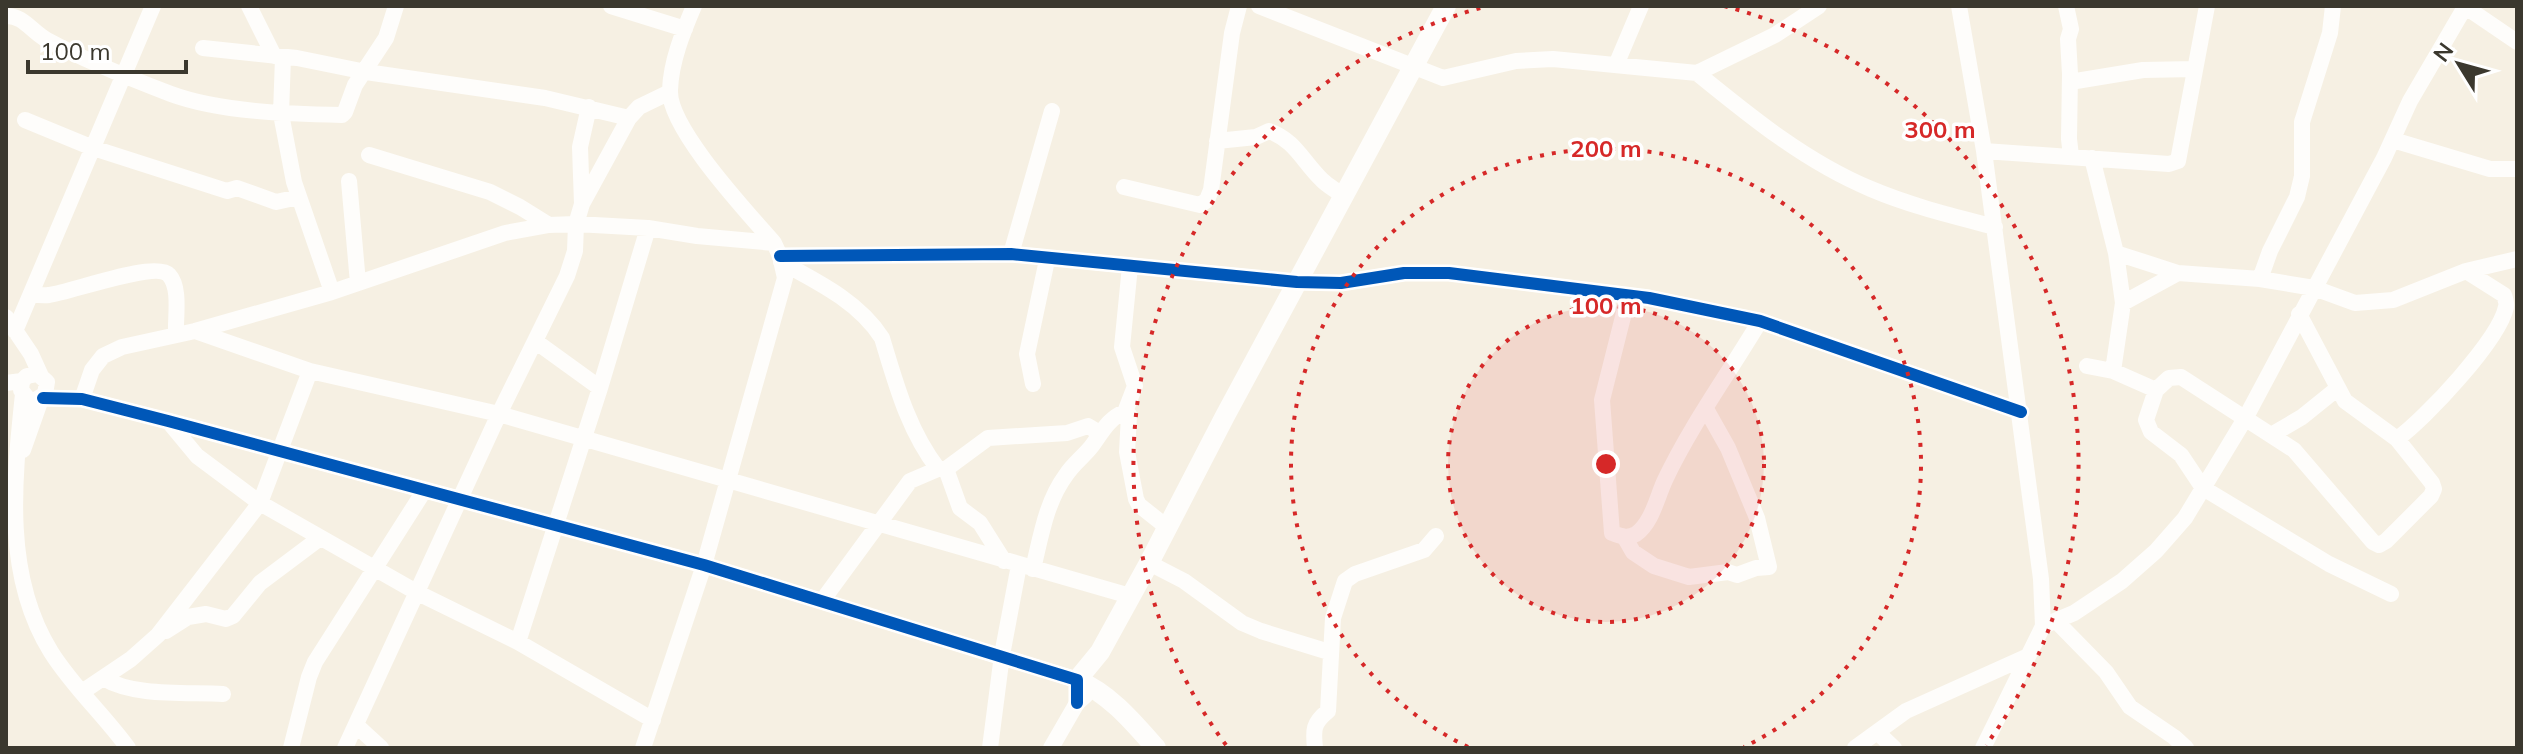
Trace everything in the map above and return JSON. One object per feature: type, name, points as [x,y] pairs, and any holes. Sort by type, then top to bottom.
[{"type":"main road","points":[[1156,748],[1115,705],[1086,684],[1100,652],[1446,6]]},
{"type":"street","points":[[128,748],[65,672],[42,637],[23,585],[15,539],[18,463],[14,329],[153,6]]},
{"type":"street","points":[[249,6],[278,56],[281,114],[299,197],[332,292]]},
{"type":"street","points":[[6,16],[22,19],[44,38],[124,76],[175,95],[281,114],[342,115],[355,85],[386,38],[396,6]]},
{"type":"street","points":[[611,6],[651,12],[685,29]]},
{"type":"street","points":[[694,6],[674,65],[670,92],[672,108],[690,138],[778,254],[858,309],[874,325],[882,338],[912,429],[942,469],[960,508],[971,514],[1019,565]]},
{"type":"street","points":[[1124,187],[1200,205],[1207,200],[1211,190],[1232,33],[1239,6]]},
{"type":"street","points":[[1259,6],[1443,78],[1516,61],[1553,59],[1697,73],[1775,35],[1819,6]]},
{"type":"street","points":[[1616,65],[1641,6]]},
{"type":"street","points":[[1959,6],[1984,151],[2050,624],[2106,672],[2130,707],[2186,748]]},
{"type":"street","points":[[2066,6],[2071,29],[2068,39],[2071,156]]},
{"type":"street","points":[[1984,151],[2169,164],[2178,161],[2207,6]]},
{"type":"street","points":[[2260,279],[2270,251],[2297,197],[2302,176],[2302,122],[2330,33],[2333,6]]},
{"type":"street","points":[[1983,748],[2026,657],[2050,624],[2122,581],[2156,551],[2185,518],[2246,417],[2393,140],[2410,101],[2464,6],[2517,42]]},
{"type":"street","points":[[203,48],[278,56],[589,107],[629,118]]},
{"type":"street","points":[[2070,82],[2143,70],[2195,69]]},
{"type":"street","points":[[1697,73],[1783,141],[1867,188],[1908,204],[1995,227]]},
{"type":"street","points":[[345,748],[499,414],[567,276],[575,251],[576,224],[582,204],[629,118],[639,107],[670,92]]},
{"type":"street","points":[[582,204],[580,147],[589,107]]},
{"type":"street","points":[[1011,254],[1052,111]]},
{"type":"street","points":[[25,120],[93,148],[227,191],[237,188],[276,202],[299,197]]},
{"type":"street","points":[[1217,141],[1256,137],[1269,131],[1279,134],[1295,146],[1324,183],[1343,196]]},
{"type":"street","points":[[2393,140],[2490,169],[2517,169]]},
{"type":"street","points":[[369,155],[490,192],[549,225]]},
{"type":"street","points":[[2092,158],[2116,253],[2123,303],[2113,371]]},
{"type":"street","points":[[349,181],[358,283]]},
{"type":"street","points":[[78,398],[103,356],[122,347],[195,331],[332,292],[505,233],[549,225],[576,224],[648,228],[778,254],[1011,254],[1047,260],[1297,282],[1341,283],[1404,273],[1449,273],[1628,297],[1760,321],[2021,412]]},
{"type":"street","points":[[518,642],[648,228]]},
{"type":"street","points":[[2116,253],[2178,273],[2260,279],[2314,288],[2346,301],[2373,303],[2393,300],[2466,271],[2517,259]]},
{"type":"street","points":[[643,748],[704,565],[782,292],[785,278],[778,254]]},
{"type":"street","points":[[1033,384],[1027,354],[1047,260]]},
{"type":"street","points":[[990,748],[1002,655],[1019,565],[1066,473],[1094,443],[1098,432],[1125,412],[1135,386],[1122,347],[1130,266]]},
{"type":"street","points":[[2397,439],[2433,408],[2495,331],[2507,306],[2504,295],[2466,271]]},
{"type":"street","points":[[31,294],[48,295],[134,273],[165,272],[170,275],[178,299],[176,335]]},
{"type":"street","points":[[2123,303],[2178,273]]},
{"type":"street","points":[[1628,297],[1602,400],[1612,533],[1625,538],[1633,552],[1654,566],[1689,577],[1728,572],[1737,575],[1769,567],[1757,518],[1728,448],[1706,409]]},
{"type":"street","points":[[2299,314],[2345,401],[2397,439],[2434,489],[2386,541],[2379,545],[2373,542],[2309,464],[2273,434],[2181,377],[2169,378],[2156,390],[2146,420],[2148,427],[2181,455],[2203,488],[2329,564],[2391,594]]},
{"type":"street","points":[[1625,538],[1637,533],[1651,514],[1665,479],[1760,321]]},
{"type":"street","points":[[14,329],[47,386],[18,463]]},
{"type":"street","points":[[195,331],[310,371],[499,414],[1130,596]]},
{"type":"street","points":[[535,341],[600,388]]},
{"type":"street","points":[[2087,366],[2113,371],[2156,390]]},
{"type":"street","points":[[158,635],[260,503],[310,371]]},
{"type":"street","points":[[17,387],[30,374],[43,377],[78,398]]},
{"type":"street","points":[[17,387],[34,401],[42,398],[78,398],[704,565],[1002,655],[1086,684],[1051,748]]},
{"type":"street","points":[[2273,434],[2302,417],[2338,388]]},
{"type":"street","points":[[1125,412],[1129,415],[1127,452],[1136,499],[1139,505],[1168,528]]},
{"type":"street","points":[[168,421],[197,456],[260,503],[418,593],[518,642],[652,725],[657,748]]},
{"type":"street","points":[[822,601],[910,481],[942,469],[988,438],[1067,433],[1088,426],[1098,432]]},
{"type":"street","points":[[291,748],[315,662],[424,491]]},
{"type":"street","points":[[1315,748],[1313,729],[1317,719],[1328,711],[1333,618],[1345,581],[1355,574],[1424,550],[1436,536]]},
{"type":"street","points":[[82,692],[131,659],[158,635],[188,617],[206,614],[226,619],[233,616],[260,583],[320,538]]},
{"type":"street","points":[[1149,563],[1184,581],[1242,623],[1329,652]]},
{"type":"street","points":[[1855,748],[1906,711],[2026,657]]},
{"type":"street","points":[[103,678],[121,688],[223,694]]},
{"type":"street","points":[[357,726],[381,748]]},
{"type":"street","points":[[1877,732],[1894,748]]},
{"type":"cycle path","points":[[780,256],[1011,254],[1297,282],[1341,283],[1404,273],[1449,273],[1649,298],[1760,321],[2021,412]]},
{"type":"cycle path","points":[[43,398],[82,399],[704,565],[1077,680],[1077,703]]}]
